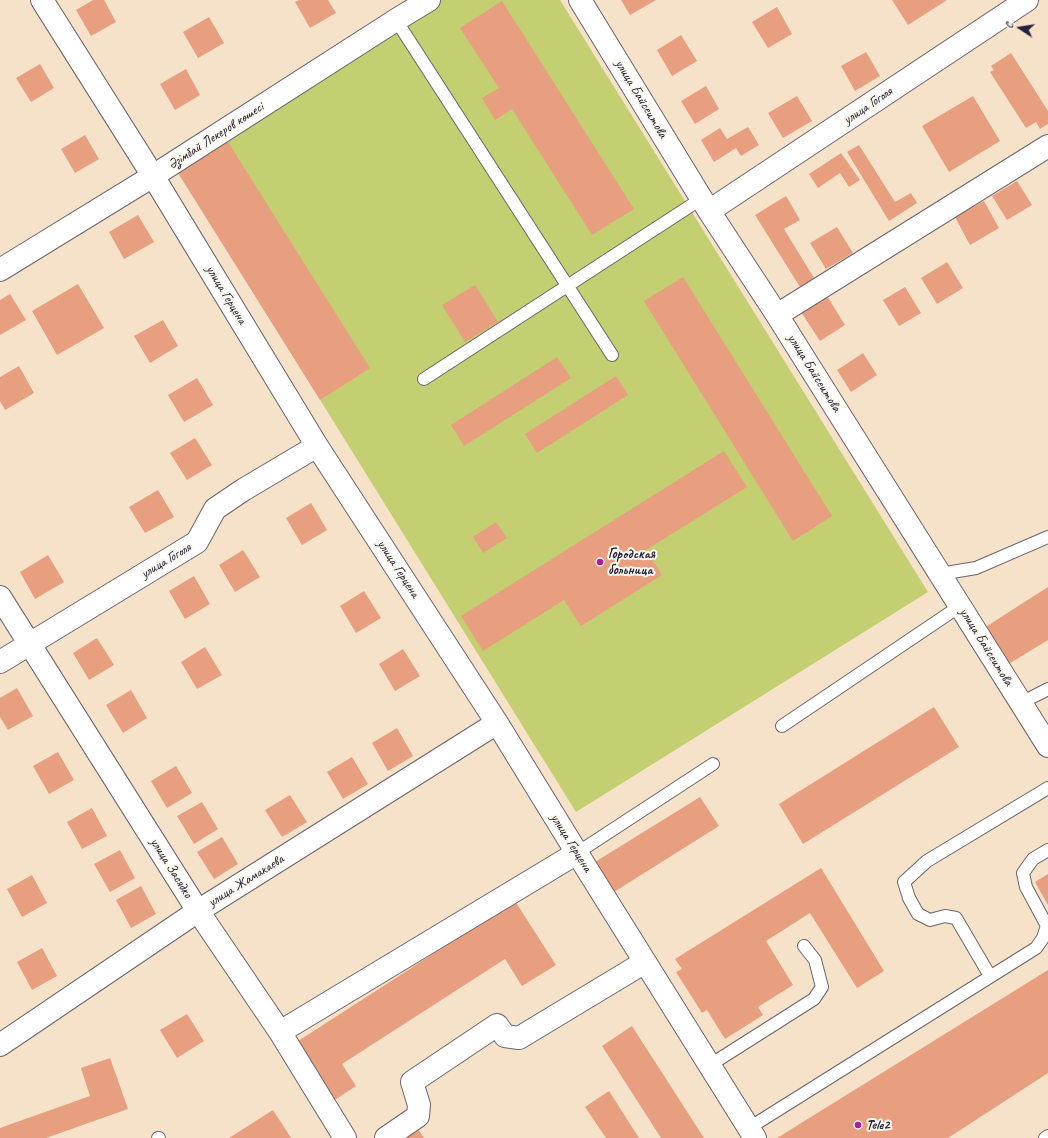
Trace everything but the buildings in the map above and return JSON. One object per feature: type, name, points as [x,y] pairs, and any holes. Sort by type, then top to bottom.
[{"type":"street","name":"улица Герцена","points":[[42,0],[153,176],[317,446],[497,723],[752,1133]]},
{"type":"street","name":"Әзімбай Лекеров көшесі","points":[[0,270],[153,176],[429,0]]},
{"type":"street","name":"улица Байсеитова","points":[[580,0],[705,205],[777,315],[1048,746]]},
{"type":"street","name":"улица Гоголя","points":[[705,205],[1027,0]]},
{"type":"street","points":[[777,315],[1048,146]]},
{"type":"street","name":"улица Гоголя","points":[[0,662],[197,542],[215,509],[243,490],[317,446]]},
{"type":"street","name":"улица Засядко","points":[[0,597],[198,911],[280,1032],[346,1138]]},
{"type":"street","name":"улица Жамакаева","points":[[0,1045],[198,911],[497,723]]},
{"type":"street","points":[[280,1032],[577,853]]},
{"type":"street","points":[[386,1138],[418,1116],[418,1105],[412,1082],[496,1025],[504,1036],[519,1038],[645,962]]},
{"type":"lane","points":[[396,20],[612,355]]},
{"type":"lane","points":[[424,379],[567,286],[705,205]]},
{"type":"lane","points":[[940,574],[976,568],[1048,537]]},
{"type":"lane","points":[[782,726],[960,606]]},
{"type":"lane","points":[[1021,703],[1048,689]]},
{"type":"lane","points":[[577,853],[712,764]]},
{"type":"lane","points":[[990,976],[956,918],[945,916],[930,920],[918,914],[904,882],[927,861],[1048,788]]},
{"type":"lane","points":[[752,1133],[990,976],[1036,948],[1043,938],[1047,926],[1026,887],[1023,873],[1033,859],[1048,850]]},
{"type":"lane","points":[[710,1065],[814,999],[822,987],[814,960],[804,946]]},
{"type":"green space","points":[[434,0],[560,0],[928,592],[576,812],[173,163]]},
{"type":"place","name":"Городская больница","points":[[600,562]]},
{"type":"place","name":"Tele2","points":[[858,1125]]}]
